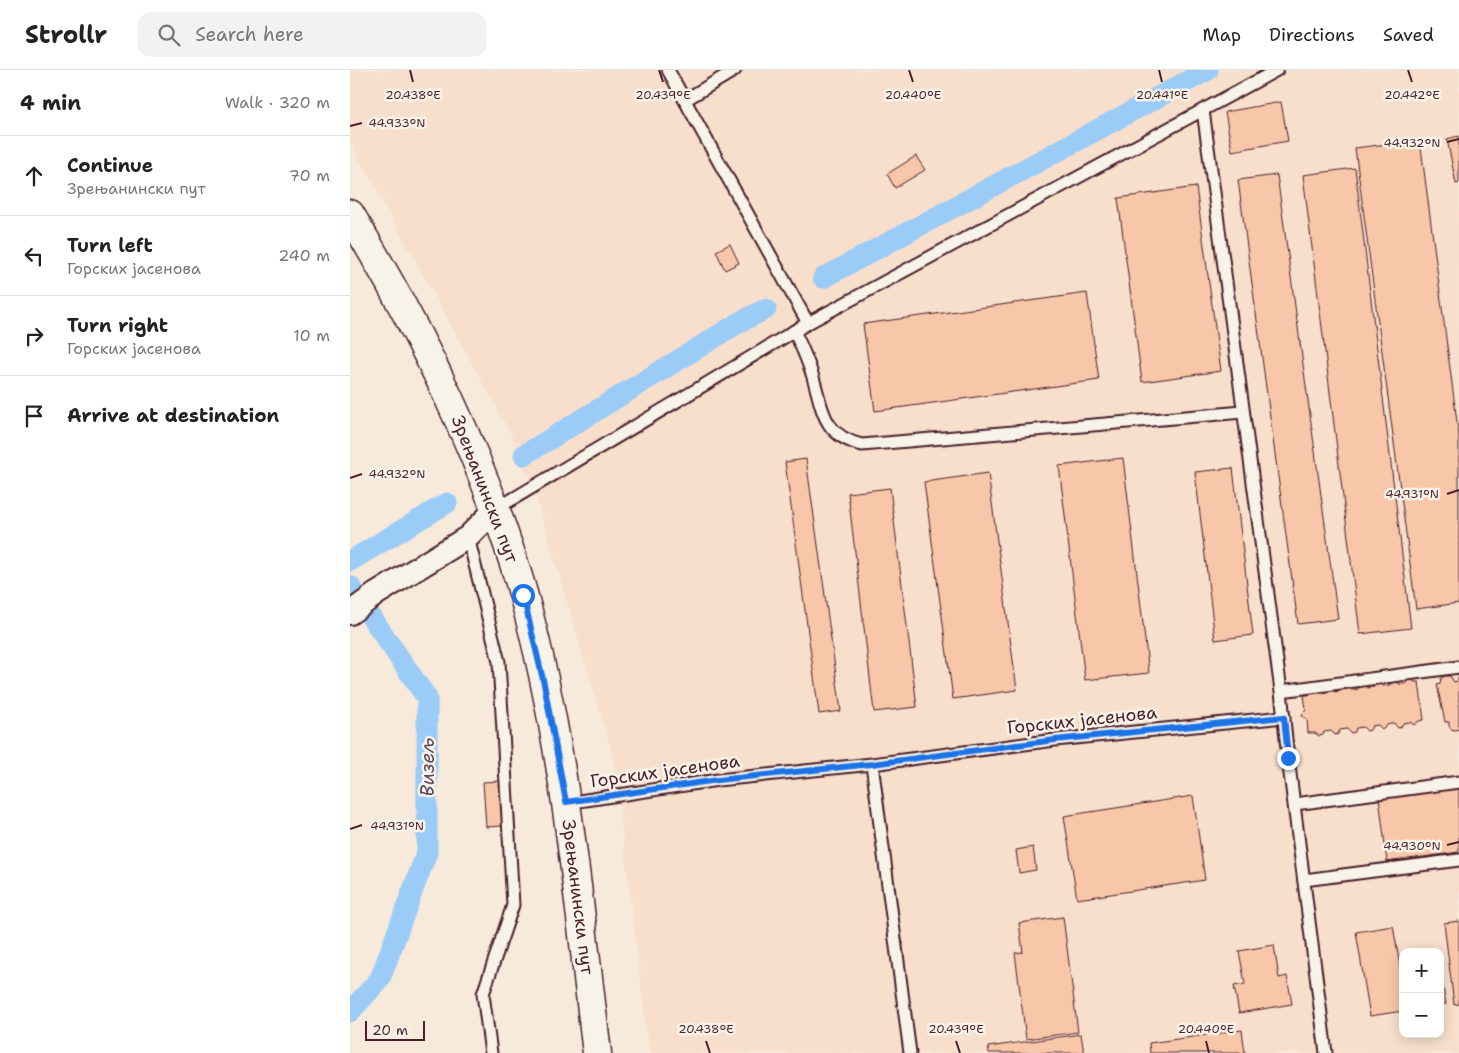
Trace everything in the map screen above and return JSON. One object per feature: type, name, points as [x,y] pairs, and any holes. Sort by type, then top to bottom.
[{"type":"main road","name":"Зрењанински пут","points":[[350,214],[394,289],[454,408],[496,509],[518,577],[534,638],[566,802],[597,1053]]},
{"type":"street","points":[[350,613],[376,594],[468,536],[496,509]]},
{"type":"lane","points":[[668,70],[808,323]]},
{"type":"lane","points":[[685,100],[734,70]]},
{"type":"lane","points":[[496,509],[808,323],[1277,70]]},
{"type":"lane","points":[[1202,110],[1281,691],[1326,1053]]},
{"type":"lane","points":[[794,331],[812,375],[825,420],[837,434],[862,445],[1243,412]]},
{"type":"lane","points":[[468,536],[499,662],[513,905],[483,994],[491,1053]]},
{"type":"lane","points":[[1281,691],[1459,667]]},
{"type":"lane","name":"Горских јасенова","points":[[566,802],[718,780],[872,764],[1055,740],[1284,717]]},
{"type":"lane","points":[[872,764],[910,1053]]},
{"type":"lane","points":[[1295,804],[1459,782]]},
{"type":"lane","points":[[1304,880],[1459,860]]},
{"type":"shaded area","points":[[350,70],[1459,70],[1459,1053],[649,1053],[613,757],[537,501],[513,438],[350,142]]},
{"type":"building","points":[[1281,102],[1288,141],[1232,151],[1225,112]]},
{"type":"building","points":[[1459,136],[1459,183],[1456,184],[1447,139]]},
{"type":"building","points":[[1420,140],[1459,437],[1459,603],[1416,609],[1355,148]]},
{"type":"building","points":[[916,156],[925,170],[895,188],[887,174]]},
{"type":"building","points":[[1355,168],[1411,628],[1360,634],[1303,175]]},
{"type":"building","points":[[1277,175],[1338,619],[1298,624],[1238,180]]},
{"type":"building","points":[[1196,187],[1221,371],[1142,382],[1118,198]]},
{"type":"building","points":[[730,244],[739,263],[725,270],[716,251]]},
{"type":"building","points":[[1087,293],[1099,380],[875,411],[863,324]]},
{"type":"building","points":[[1123,458],[1149,673],[1085,680],[1059,466]]},
{"type":"building","points":[[806,459],[841,711],[819,714],[785,462]]},
{"type":"building","points":[[1233,468],[1253,635],[1215,640],[1195,472]]},
{"type":"building","points":[[988,473],[1017,690],[953,699],[924,482]]},
{"type":"building","points":[[890,488],[917,707],[874,712],[848,493]]},
{"type":"building","points":[[1450,676],[1454,682],[1457,681],[1459,676],[1459,729],[1455,730],[1451,729],[1449,722],[1445,722],[1437,685],[1440,684],[1441,678]]},
{"type":"building","points":[[1407,678],[1414,679],[1414,682],[1419,682],[1424,720],[1414,725],[1410,722],[1403,723],[1398,728],[1394,723],[1382,729],[1378,725],[1372,726],[1367,731],[1363,727],[1356,728],[1355,732],[1351,733],[1347,729],[1340,730],[1335,735],[1331,731],[1324,732],[1323,735],[1319,736],[1315,733],[1308,733],[1307,719],[1302,714],[1306,710],[1304,695],[1310,695],[1311,690],[1326,693],[1327,688],[1334,688],[1335,692],[1341,691],[1342,686],[1349,686],[1351,690],[1358,689],[1359,683],[1366,684],[1367,688],[1374,687],[1375,682],[1382,683],[1383,686],[1390,685],[1391,681],[1394,680],[1398,681],[1399,684],[1406,684]]},
{"type":"building","points":[[500,781],[503,826],[486,827],[483,782]]},
{"type":"building","points":[[1459,786],[1459,852],[1387,862],[1379,797]]},
{"type":"building","points":[[1193,796],[1205,880],[1077,899],[1064,816]]},
{"type":"building","points":[[1033,847],[1036,870],[1019,873],[1016,850]]},
{"type":"building","points":[[1063,917],[1078,1032],[1026,1039],[1015,953],[1023,952],[1019,923]]},
{"type":"building","points":[[1459,921],[1459,1004],[1454,1005],[1444,923]]},
{"type":"building","points":[[1393,926],[1399,960],[1399,1012],[1370,1016],[1356,932]]},
{"type":"building","points":[[1274,945],[1279,978],[1287,976],[1292,1004],[1239,1013],[1234,986],[1245,984],[1239,951]]},
{"type":"building","points":[[1242,1030],[1245,1053],[1150,1053],[1149,1043]]},
{"type":"building","points":[[1081,1034],[1084,1053],[989,1053],[988,1047]]},
{"type":"waterway","points":[[823,278],[1208,70]]},
{"type":"waterway","points":[[524,455],[740,322],[766,309]]},
{"type":"waterway","points":[[350,561],[447,503]]},
{"type":"waterway","name":"Визељ","points":[[350,586],[427,698],[427,852],[380,979],[350,1012]]},
{"type":"route","points":[[523,595],[544,684],[566,802],[718,780],[872,764],[1055,740],[1284,717],[1288,758]]}]
